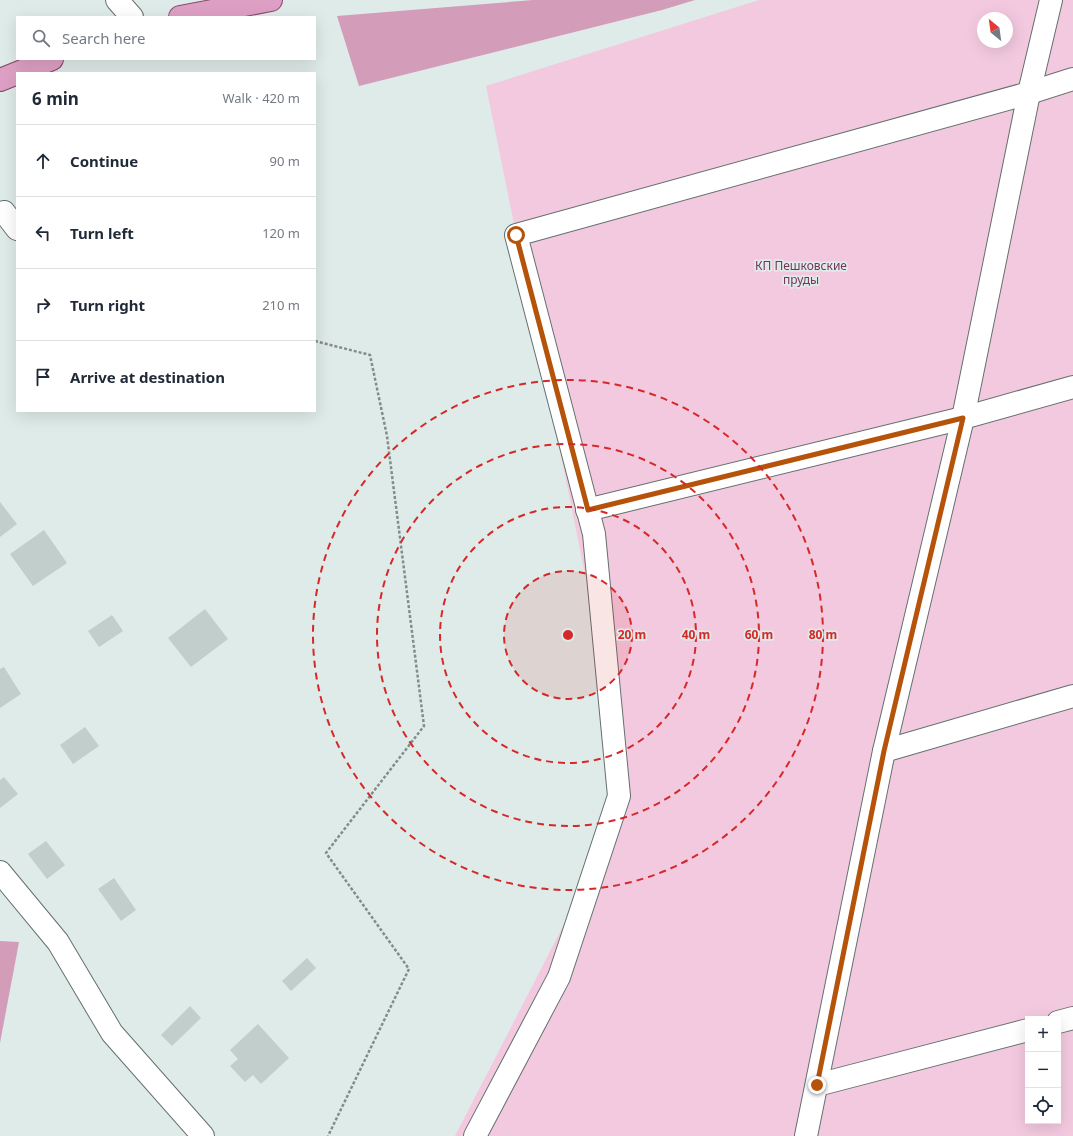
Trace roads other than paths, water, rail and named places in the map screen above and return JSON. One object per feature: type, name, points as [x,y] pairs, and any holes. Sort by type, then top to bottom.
[{"type":"main road","points":[[185,16],[271,0]]},
{"type":"main road","points":[[20,72],[50,60]]},
{"type":"main road","points":[[0,80],[16,74]]},
{"type":"street","points":[[117,0],[131,16]]},
{"type":"street","points":[[806,1136],[884,751],[963,418],[1029,93],[1050,0]]},
{"type":"street","points":[[475,1136],[559,977],[619,796],[594,534],[516,235],[1029,93],[1073,79]]},
{"type":"street","points":[[588,510],[963,418],[1073,388]]},
{"type":"street","points":[[884,751],[1073,696]]},
{"type":"street","points":[[0,872],[58,942],[112,1033],[203,1136]]},
{"type":"street","points":[[1061,1021],[1073,1018]]},
{"type":"street","points":[[817,1085],[1025,1031]]},
{"type":"park label","name":"КП Пешковские пруды","points":[[801,272]]}]
